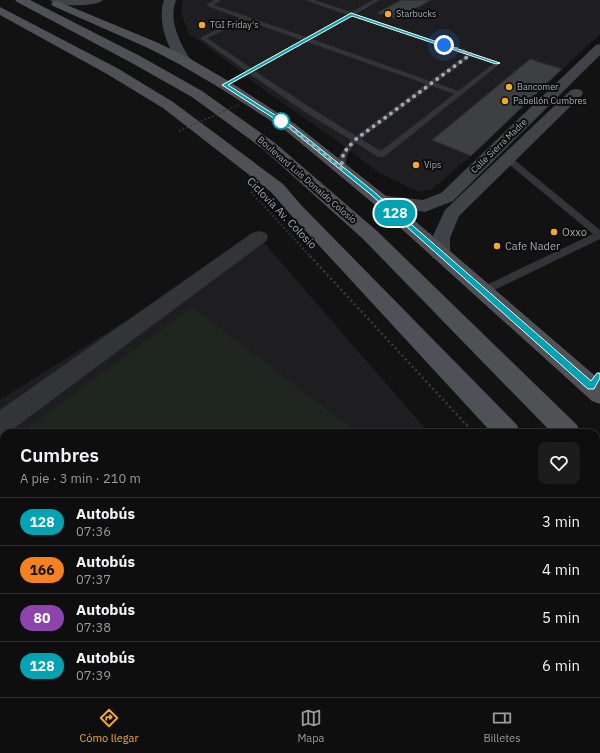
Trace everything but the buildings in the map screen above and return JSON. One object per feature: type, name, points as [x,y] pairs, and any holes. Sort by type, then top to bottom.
[{"type":"main road","name":"Boulevard Luis Donaldo Colosio","points":[[21,0],[135,59],[197,94],[269,146],[370,234],[564,429]]},
{"type":"main road","points":[[46,0],[152,45],[184,61],[225,85],[290,127],[380,200],[484,292],[597,385]]},
{"type":"main road","points":[[56,0],[79,2],[97,0]]},
{"type":"main road","points":[[170,0],[168,4],[167,23],[173,40],[184,61]]},
{"type":"main road","points":[[0,10],[112,71],[168,105],[277,188],[296,210],[504,429]]},
{"type":"main road","name":"Calle Sierra Madre","points":[[440,253],[441,238],[451,214],[454,200],[600,48]]},
{"type":"main road","name":"Calle Sierra Madre","points":[[380,200],[425,206],[454,200],[508,159],[589,80]]},
{"type":"street","points":[[0,424],[259,236]]},
{"type":"lane","points":[[219,0],[209,5],[458,93]]},
{"type":"lane","points":[[245,18],[203,38],[355,140],[381,155],[498,63],[308,0]]},
{"type":"lane","points":[[225,85],[378,0]]},
{"type":"lane","points":[[342,169],[341,159],[355,140],[471,54]]},
{"type":"lane","points":[[484,292],[600,235],[508,159]]},
{"type":"path","points":[[179,131],[239,105]]},
{"type":"path","points":[[173,131],[179,135]]},
{"type":"path","name":"Ciclovía Av. Colosio","points":[[246,186],[470,429]]},
{"type":"shaded area","name":"Pabellón Cumbres","points":[[183,0],[600,0],[600,34],[471,156],[431,190],[418,192],[378,172],[336,140],[268,93],[199,40],[189,35],[181,12]]},
{"type":"shaded area","points":[[259,237],[426,429],[0,429],[0,400]]},
{"type":"shaded area","points":[[192,307],[353,429],[25,429]]},
{"type":"bus line","name":"128","points":[[498,63],[351,14],[225,85],[290,127],[371,192],[591,386],[600,375]]},
{"type":"place","name":"Starbucks","points":[[388,14]]},
{"type":"place","name":"TGI Friday's","points":[[202,25]]},
{"type":"place","name":"Bancomer","points":[[509,87]]},
{"type":"place","name":"Pabellón Cumbres","points":[[505,101]]},
{"type":"place","name":"Vips","points":[[416,165]]},
{"type":"place","name":"Oxxo","points":[[554,232]]},
{"type":"place","name":"Cafe Nader","points":[[497,246]]},
{"type":"route","points":[[281,121],[277,118],[342,169],[341,159],[355,140],[471,54],[444,45]]}]
